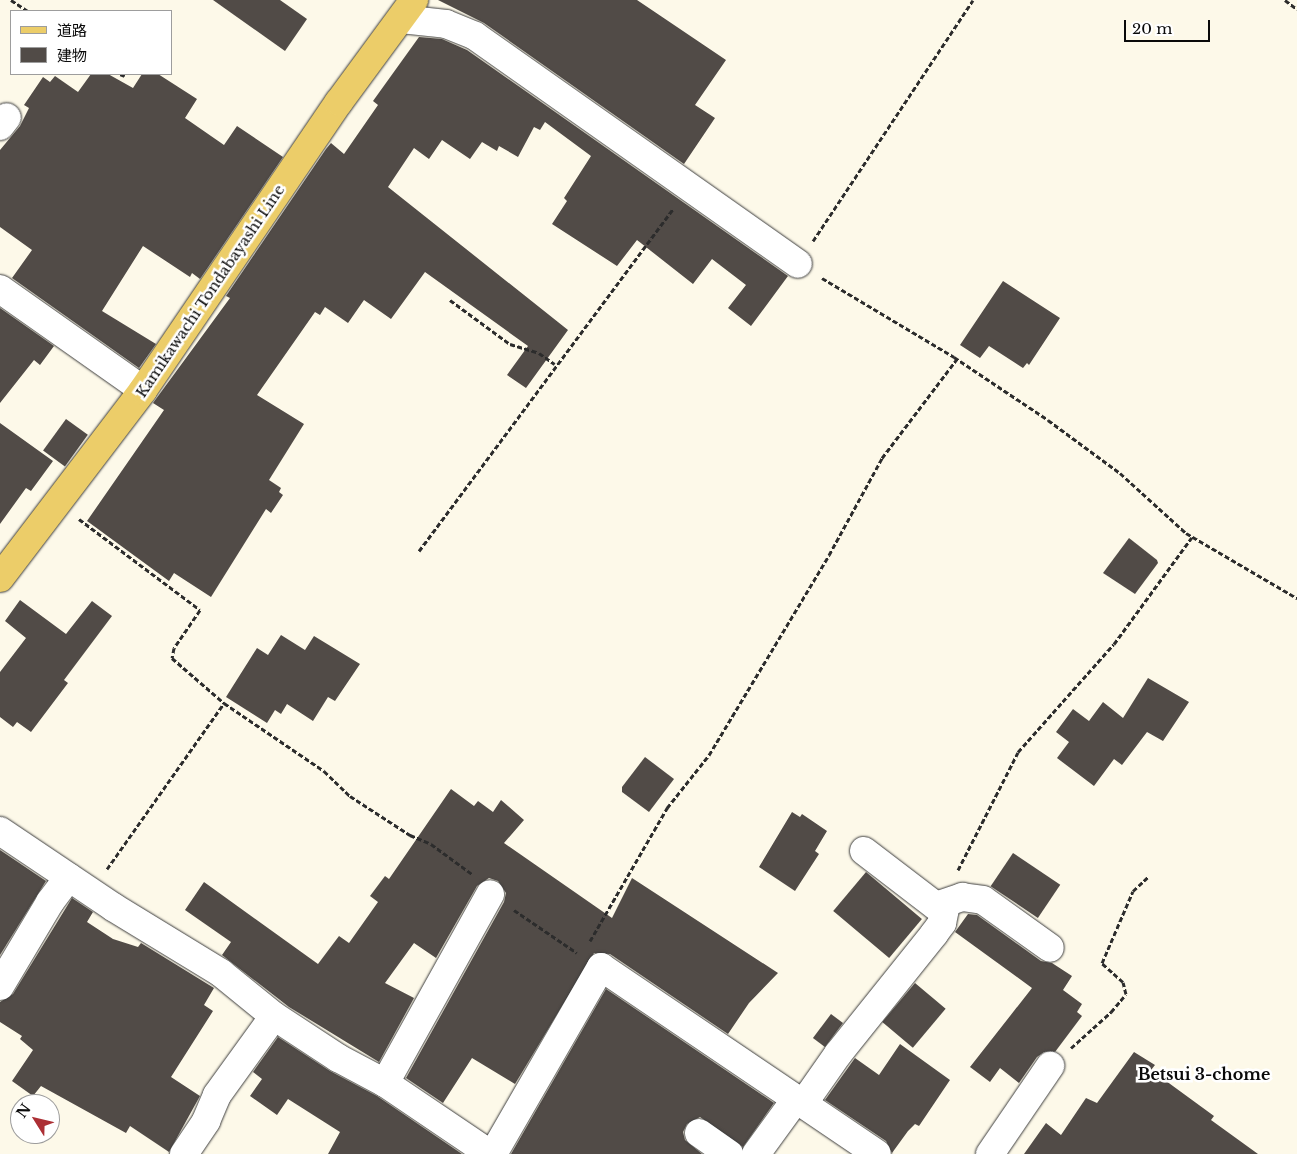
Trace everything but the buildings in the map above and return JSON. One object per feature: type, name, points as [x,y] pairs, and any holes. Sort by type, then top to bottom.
[{"type":"main road","name":"Kamikawachi Tondabayashi Line","points":[[0,578],[143,390],[339,102],[408,9]]},
{"type":"street","points":[[408,9],[475,36],[798,264]]},
{"type":"street","points":[[0,289],[143,390]]},
{"type":"street","points":[[0,831],[91,892],[221,973],[274,1016],[338,1058],[385,1083],[492,1154],[591,961],[877,1154]]},
{"type":"street","points":[[864,851],[936,906],[962,897],[983,900],[1050,948]]},
{"type":"street","points":[[0,986],[50,902],[68,876]]},
{"type":"street","points":[[385,1083],[490,894]]},
{"type":"street","points":[[756,1154],[934,934],[942,923],[946,904]]},
{"type":"street","points":[[184,1154],[206,1121],[217,1095],[274,1016]]},
{"type":"street","points":[[990,1154],[1050,1066]]},
{"type":"street","points":[[699,1133],[729,1154]]},
{"type":"path","points":[[10,0],[26,10]]},
{"type":"path","points":[[973,0],[867,164],[798,264],[957,359],[1120,473],[1161,514],[1192,537],[1297,598]]},
{"type":"path","points":[[1285,0],[1297,9]]},
{"type":"path","points":[[419,551],[555,364],[689,188]]},
{"type":"path","points":[[450,300],[498,337],[539,353],[555,364]]},
{"type":"path","points":[[57,502],[200,610],[174,648],[172,658],[224,703],[324,771],[350,796],[410,836],[431,844],[474,876],[490,894],[591,961],[668,808],[709,755],[829,556],[882,458],[957,359]]},
{"type":"path","points":[[946,904],[962,858],[1018,752],[1114,644],[1192,537]]},
{"type":"path","points":[[91,892],[224,703]]},
{"type":"path","points":[[1050,1066],[1110,1012],[1126,994],[1123,982],[1102,964],[1133,891],[1148,877]]},
{"type":"district","name":"Betsui 3-chome","points":[[1204,1074]]}]
